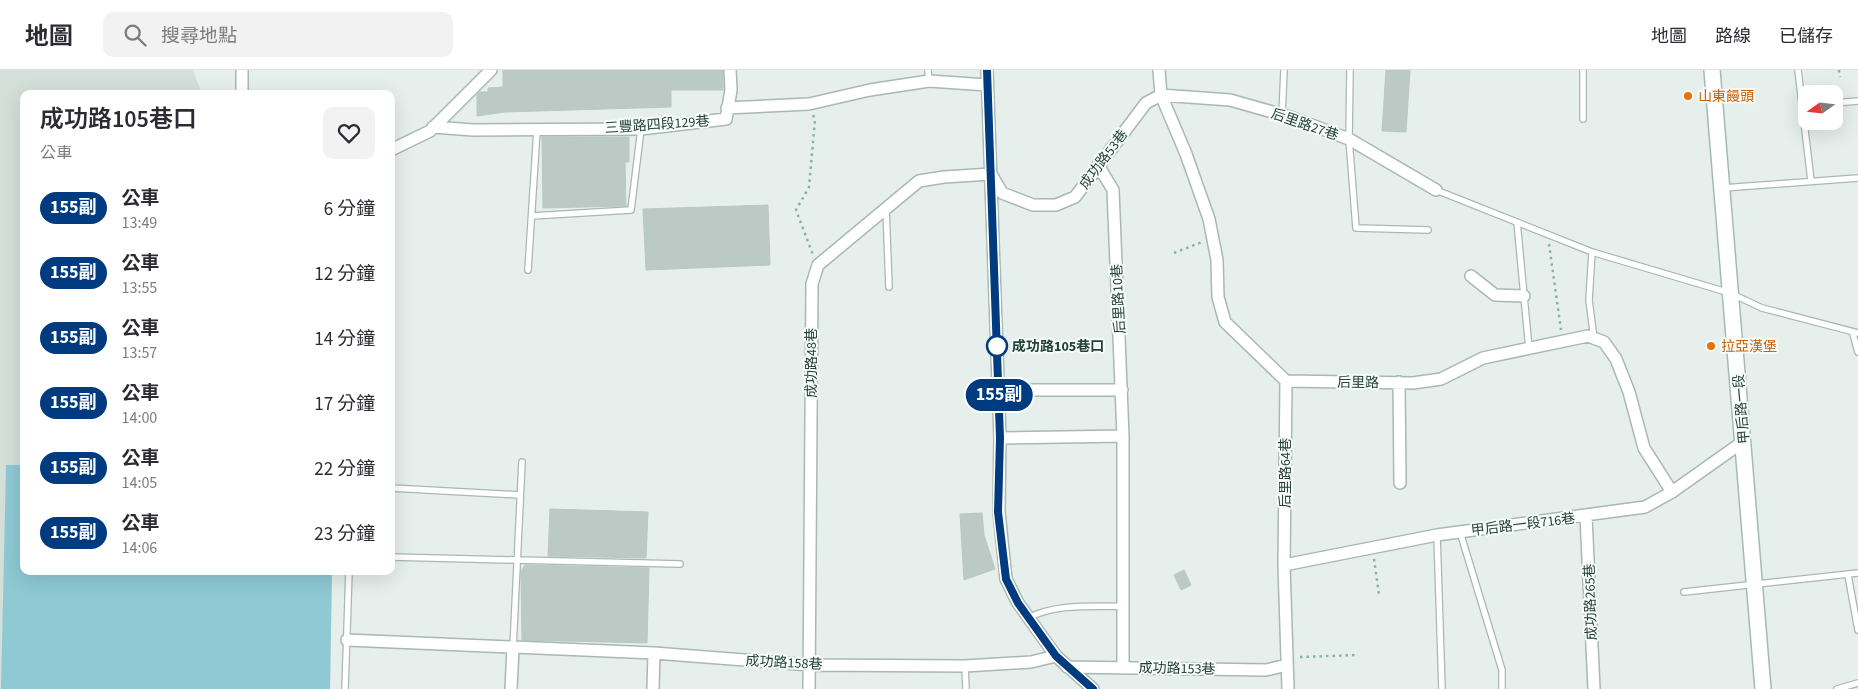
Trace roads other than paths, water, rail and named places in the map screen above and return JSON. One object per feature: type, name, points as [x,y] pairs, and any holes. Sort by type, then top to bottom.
[{"type":"main road","name":"甲后路一段","points":[[1712,70],[1763,689]]},
{"type":"street","points":[[242,70],[242,90]]},
{"type":"street","points":[[395,148],[433,127],[491,70]]},
{"type":"street","points":[[727,108],[731,90],[730,70]]},
{"type":"street","points":[[987,70],[999,390],[998,512],[1006,579],[1018,603],[1056,656],[1067,668],[1093,689]]},
{"type":"street","points":[[1159,70],[1161,95],[1186,154],[1209,219],[1217,260],[1218,298],[1225,322],[1286,381]]},
{"type":"street","name":"三豐路四段129巷","points":[[433,127],[641,129],[726,119],[727,108],[808,104],[929,76],[987,85]]},
{"type":"street","name":"后里路27巷","points":[[1161,95],[1230,100],[1282,114],[1349,139],[1436,190]]},
{"type":"street","name":"成功路53巷","points":[[991,174],[1002,193],[1033,205],[1056,206],[1075,197],[1146,103],[1161,95]]},
{"type":"street","name":"后里路10巷","points":[[1098,165],[1113,190],[1123,436],[1123,668]]},
{"type":"street","points":[[886,209],[919,181],[944,177],[991,174]]},
{"type":"street","name":"成功路48巷","points":[[809,689],[812,284],[818,266],[886,209]]},
{"type":"street","points":[[1471,276],[1495,295],[1524,296]]},
{"type":"street","name":"后里路","points":[[1286,381],[1414,383],[1440,379],[1483,358],[1588,336],[1594,339]]},
{"type":"street","points":[[1594,339],[1604,342],[1616,359],[1628,392],[1644,448],[1672,492]]},
{"type":"street","name":"后里路64巷","points":[[1286,381],[1284,565],[1288,689]]},
{"type":"street","points":[[1399,382],[1400,483]]},
{"type":"street","points":[[999,390],[1122,390]]},
{"type":"street","points":[[1000,438],[1123,436]]},
{"type":"street","name":"甲后路一段716巷","points":[[1284,565],[1437,535],[1645,507],[1672,492],[1744,441]]},
{"type":"street","name":"成功路265巷","points":[[1586,516],[1594,689]]},
{"type":"street","name":"成功路158巷","points":[[347,640],[654,653],[810,664],[965,666],[1031,662],[1056,656]]},
{"type":"street","points":[[512,689],[513,648]]},
{"type":"street","points":[[653,689],[654,653]]},
{"type":"street","name":"成功路153巷","points":[[1067,668],[1266,670],[1287,661]]},
{"type":"lane","points":[[1282,114],[1284,70]]},
{"type":"lane","points":[[1350,70],[1349,139],[1356,228],[1428,230]]},
{"type":"lane","points":[[1582,70],[1583,119]]},
{"type":"lane","points":[[1798,70],[1800,85]]},
{"type":"lane","points":[[1843,102],[1858,100]]},
{"type":"lane","points":[[528,270],[537,129]]},
{"type":"lane","points":[[532,216],[631,210],[641,129]]},
{"type":"lane","points":[[1806,130],[1810,181]]},
{"type":"lane","points":[[1722,188],[1858,178]]},
{"type":"lane","points":[[1436,190],[1592,252],[1730,293],[1762,308],[1856,333],[1858,352]]},
{"type":"lane","points":[[886,209],[889,287]]},
{"type":"lane","points":[[1516,222],[1529,349]]},
{"type":"lane","points":[[1592,252],[1589,300],[1594,339]]},
{"type":"lane","points":[[513,648],[522,462]]},
{"type":"lane","points":[[395,488],[520,495]]},
{"type":"lane","points":[[1460,532],[1502,670],[1502,689]]},
{"type":"lane","points":[[1437,535],[1442,689]]},
{"type":"lane","points":[[395,557],[518,558],[680,564]]},
{"type":"lane","points":[[1684,592],[1858,573]]},
{"type":"lane","points":[[345,689],[349,575]]},
{"type":"lane","points":[[1848,575],[1858,630]]},
{"type":"lane","points":[[1028,618],[1042,610],[1124,606]]},
{"type":"lane","points":[[965,666],[966,689]]},
{"type":"lane","points":[[1838,689],[1858,683]]},
{"type":"water","points":[[6,465],[20,465],[20,575],[332,575],[330,689],[1,689]]},
{"type":"place","name":"山東饅頭","points":[[1688,96]]},
{"type":"place","name":"成功路105巷口","points":[[997,346]]},
{"type":"place","name":"拉亞漢堡","points":[[1711,346]]}]
